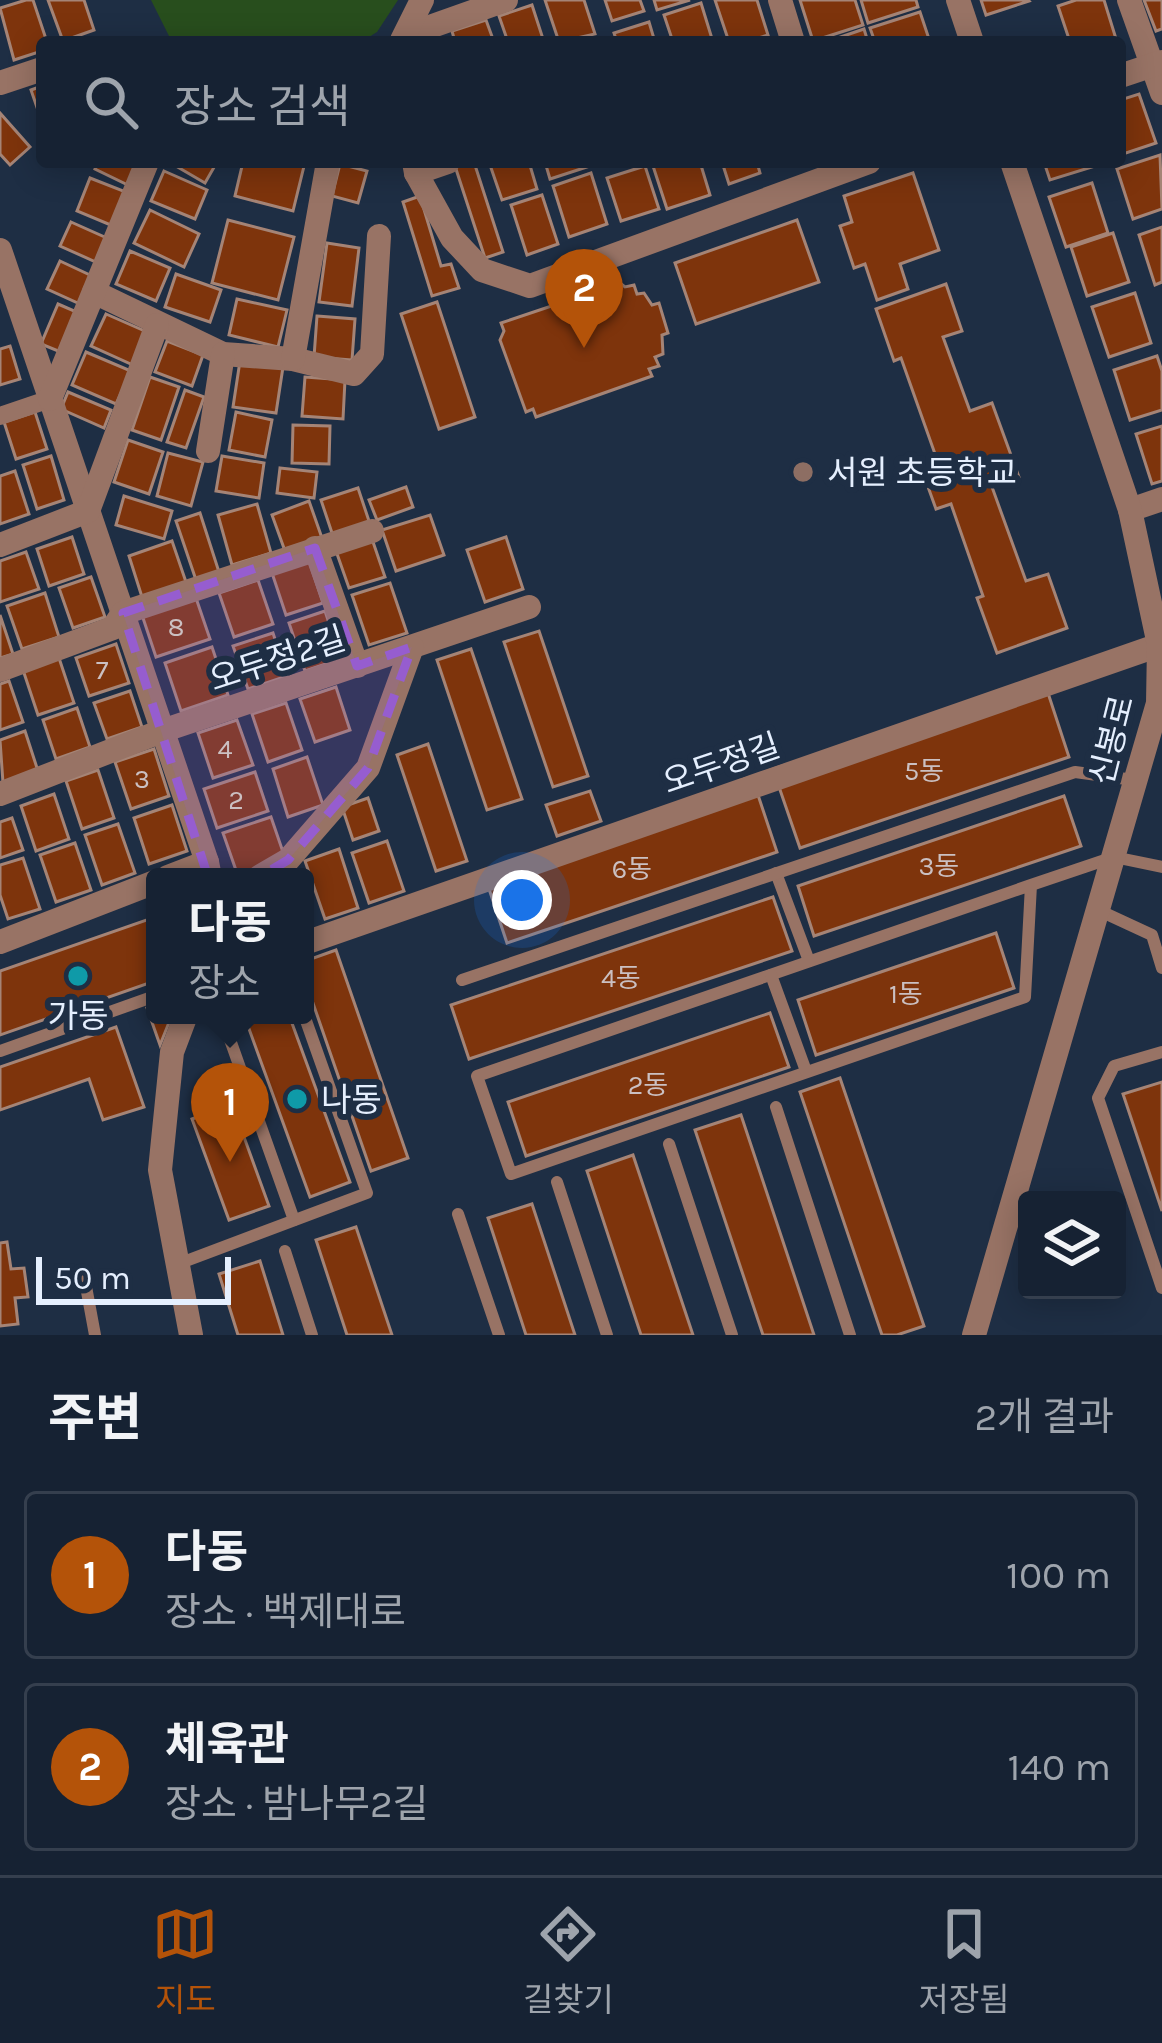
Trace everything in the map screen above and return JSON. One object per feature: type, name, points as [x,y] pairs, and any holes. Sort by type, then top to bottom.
[{"type":"street","points":[[405,36],[422,0]]},
{"type":"street","points":[[409,36],[506,0]]},
{"type":"street","points":[[780,0],[791,36]]},
{"type":"street","points":[[958,0],[970,36]]},
{"type":"street","points":[[1129,0],[1157,63],[1162,93]]},
{"type":"street","points":[[1126,74],[1157,63]]},
{"type":"street","points":[[0,83],[36,71]]},
{"type":"street","points":[[0,416],[50,399],[145,168]]},
{"type":"street","points":[[293,358],[327,168]]},
{"type":"street","points":[[415,168],[452,238],[482,270],[530,286],[835,168]]},
{"type":"street","name":"신봉로","points":[[974,1335],[1158,703],[1159,645],[1130,510],[1014,168]]},
{"type":"street","points":[[94,292],[223,354],[293,358],[354,374],[372,355],[379,236]]},
{"type":"street","points":[[0,250],[207,868]]},
{"type":"street","points":[[0,544],[88,511],[157,325]]},
{"type":"street","points":[[208,451],[223,354]]},
{"type":"street","points":[[1130,510],[1162,499]]},
{"type":"street","points":[[0,670],[113,628],[122,614],[371,531]]},
{"type":"street","points":[[315,548],[357,666]]},
{"type":"street","name":"오두정2길","points":[[0,794],[162,731],[529,607]]},
{"type":"street","name":"오두정길","points":[[314,940],[1159,645]]},
{"type":"street","points":[[274,868],[288,860],[368,768],[412,647]]},
{"type":"street","points":[[0,941],[146,885]]},
{"type":"street","points":[[183,1024],[172,1052],[160,1170],[191,1335]]},
{"type":"lane","points":[[462,980],[1076,772],[1136,780]]},
{"type":"lane","points":[[1030,885],[1025,997],[511,1174],[477,1076],[809,962],[1030,885],[1114,856],[1162,868]]},
{"type":"lane","points":[[776,873],[809,962]]},
{"type":"lane","points":[[1098,910],[1152,935],[1162,968]]},
{"type":"lane","points":[[771,975],[806,1071]]},
{"type":"lane","points":[[0,1052],[146,999]]},
{"type":"lane","points":[[224,1024],[294,1220]]},
{"type":"lane","points":[[176,1264],[367,1192],[307,1024]]},
{"type":"lane","points":[[1162,1052],[1114,1066],[1098,1098],[1162,1288]]},
{"type":"lane","points":[[776,1106],[850,1335]]},
{"type":"lane","points":[[669,1144],[732,1335]]},
{"type":"lane","points":[[557,1182],[607,1335]]},
{"type":"lane","points":[[458,1214],[499,1335]]},
{"type":"lane","points":[[285,1251],[312,1335]]},
{"type":"lane","points":[[85,1281],[95,1335]]},
{"type":"highlighted area","points":[[315,548],[357,666],[412,647],[368,768],[288,860],[216,902],[123,613]]},
{"type":"green space","points":[[151,0],[398,0],[371,36],[169,36]]},
{"type":"building","points":[[33,0],[45,36],[36,36],[36,53],[14,60],[0,8]]},
{"type":"building","points":[[48,0],[84,0],[94,30],[61,36]]},
{"type":"building","points":[[545,0],[584,0],[595,34],[557,36]]},
{"type":"building","points":[[605,0],[640,0],[644,11],[612,21]]},
{"type":"building","points":[[654,0],[690,0],[657,10]]},
{"type":"building","points":[[715,0],[757,0],[768,35],[727,36]]},
{"type":"building","points":[[800,0],[855,0],[863,25],[811,36]]},
{"type":"building","points":[[861,0],[916,0],[918,7],[868,23]]},
{"type":"building","points":[[981,0],[1028,0],[1029,1],[986,15]]},
{"type":"building","points":[[1076,0],[1104,0],[1115,36],[1068,36],[1058,6]]},
{"type":"building","points":[[1144,0],[1162,0],[1162,29],[1156,31]]},
{"type":"building","points":[[701,3],[711,36],[671,36],[664,15]]},
{"type":"building","points":[[532,5],[542,36],[506,36],[499,16]]},
{"type":"building","points":[[920,12],[928,36],[873,36],[870,28]]},
{"type":"building","points":[[486,20],[492,36],[453,36],[452,31]]},
{"type":"building","points":[[649,22],[653,36],[615,36]]},
{"type":"building","points":[[1139,94],[1156,143],[1126,153],[1126,98]]},
{"type":"building","points":[[0,113],[30,147],[10,165],[0,154]]},
{"type":"building","points":[[1160,155],[1162,209],[1133,219],[1117,169]]},
{"type":"building","points":[[95,168],[141,168],[132,187]]},
{"type":"building","points":[[179,168],[214,168],[205,183]]},
{"type":"building","points":[[242,168],[304,168],[293,211],[235,196]]},
{"type":"building","points":[[339,168],[367,171],[358,203],[332,196]]},
{"type":"building","points":[[456,168],[476,168],[503,252],[485,258]]},
{"type":"building","points":[[491,168],[531,168],[537,189],[502,200]]},
{"type":"building","points":[[547,168],[584,168],[550,179]]},
{"type":"building","points":[[646,168],[659,209],[621,221],[607,178]]},
{"type":"building","points":[[654,168],[702,168],[710,195],[667,209]]},
{"type":"building","points":[[724,168],[759,168],[760,173],[729,184]]},
{"type":"building","points":[[1046,168],[1089,168],[1050,180]]},
{"type":"building","points":[[164,171],[207,190],[195,219],[151,201]]},
{"type":"building","points":[[591,173],[607,224],[569,237],[553,186]]},
{"type":"building","points":[[913,173],[939,250],[900,264],[908,289],[877,300],[865,264],[854,268],[840,226],[852,222],[844,196]]},
{"type":"building","points":[[90,178],[126,192],[113,226],[77,211]]},
{"type":"building","points":[[1092,183],[1108,233],[1066,247],[1049,197]]},
{"type":"building","points":[[542,195],[558,244],[527,255],[511,205]]},
{"type":"building","points":[[420,196],[441,266],[451,264],[459,288],[432,296],[403,202]]},
{"type":"building","points":[[150,210],[199,234],[184,267],[134,243]]},
{"type":"building","points":[[228,220],[294,237],[278,300],[212,283]]},
{"type":"building","points":[[797,220],[819,282],[696,324],[675,263]]},
{"type":"building","points":[[71,222],[109,239],[98,263],[60,246]]},
{"type":"building","points":[[1162,227],[1162,282],[1155,285],[1139,235]]},
{"type":"building","points":[[1113,233],[1129,282],[1087,296],[1071,247]]},
{"type":"building","points":[[327,243],[359,248],[352,306],[319,302]]},
{"type":"building","points":[[130,251],[170,268],[156,301],[116,284]]},
{"type":"building","points":[[60,261],[92,276],[80,304],[47,289]]},
{"type":"building","points":[[176,274],[221,290],[210,322],[165,307]]},
{"type":"building","points":[[620,283],[634,285],[637,294],[644,293],[652,305],[659,303],[668,333],[662,335],[663,354],[655,357],[659,366],[649,369],[652,376],[536,417],[533,409],[526,412],[500,340],[501,323]]},
{"type":"building","points":[[946,284],[962,331],[943,337],[970,411],[992,403],[1019,477],[992,487],[1026,581],[1048,574],[1067,628],[997,653],[951,504],[936,509],[923,473],[940,468],[901,358],[894,361],[876,309]]},
{"type":"building","points":[[1135,293],[1151,343],[1109,357],[1092,307]]},
{"type":"building","points":[[237,299],[287,310],[278,347],[229,335]]},
{"type":"building","points":[[437,302],[475,417],[439,429],[401,314]]},
{"type":"building","points":[[58,304],[79,313],[63,353],[41,344]]},
{"type":"building","points":[[106,314],[147,332],[133,365],[91,346]]},
{"type":"building","points":[[317,316],[355,319],[352,360],[314,357]]},
{"type":"building","points":[[167,341],[203,355],[192,386],[155,372]]},
{"type":"building","points":[[10,346],[20,379],[0,385],[0,349]]},
{"type":"building","points":[[86,352],[131,371],[116,404],[72,385]]},
{"type":"building","points":[[1157,356],[1162,410],[1130,420],[1114,370]]},
{"type":"building","points":[[240,361],[283,367],[276,413],[233,407]]},
{"type":"building","points":[[150,377],[179,387],[161,440],[132,430]]},
{"type":"building","points":[[305,377],[345,380],[343,419],[302,416]]},
{"type":"building","points":[[185,390],[204,397],[186,448],[167,442]]},
{"type":"building","points":[[68,392],[111,410],[104,428],[61,409]]},
{"type":"building","points":[[35,412],[47,449],[16,459],[4,422]]},
{"type":"building","points":[[236,412],[272,420],[265,457],[229,450]]},
{"type":"building","points":[[293,425],[330,426],[329,464],[292,463]]},
{"type":"building","points":[[1162,426],[1162,481],[1152,484],[1136,434]]},
{"type":"building","points":[[128,440],[163,452],[149,494],[114,482]]},
{"type":"building","points":[[168,453],[203,462],[191,506],[157,496]]},
{"type":"building","points":[[51,456],[64,500],[37,509],[23,465]]},
{"type":"building","points":[[222,456],[264,463],[259,498],[216,491]]},
{"type":"building","points":[[280,468],[317,472],[314,498],[277,493]]},
{"type":"building","points":[[15,471],[29,514],[0,524],[0,476]]},
{"type":"building","points":[[406,487],[413,507],[377,520],[369,500]]},
{"type":"building","points":[[358,488],[370,524],[333,536],[321,500]]},
{"type":"building","points":[[124,496],[172,511],[164,539],[116,525]]},
{"type":"building","points":[[309,501],[322,538],[285,551],[272,515]]},
{"type":"building","points":[[257,504],[271,553],[232,565],[218,515]]},
{"type":"building","points":[[200,513],[219,572],[196,580],[176,521]]},
{"type":"building","points":[[430,515],[444,555],[396,571],[382,530]]},
{"type":"building","points":[[72,537],[84,574],[49,586],[37,549]]},
{"type":"building","points":[[506,537],[523,589],[485,602],[467,550]]},
{"type":"building","points":[[372,539],[385,577],[349,588],[336,551]]},
{"type":"building","points":[[172,541],[186,582],[142,597],[129,556]]},
{"type":"building","points":[[26,552],[39,589],[0,602],[0,561]]},
{"type":"building","points":[[309,561],[323,603],[286,615],[272,573]]},
{"type":"building","points":[[91,577],[105,617],[73,628],[59,588]]},
{"type":"building","points":[[258,580],[273,624],[234,637],[219,593]]},
{"type":"building","points":[[390,583],[407,633],[369,645],[352,595]]},
{"type":"building","points":[[45,593],[59,637],[22,649],[7,606]]},
{"type":"building","points":[[196,598],[210,639],[156,657],[142,615]]},
{"type":"building","points":[[325,611],[341,659],[305,671],[289,623]]},
{"type":"building","points":[[0,615],[13,654],[0,658]]},
{"type":"building","points":[[539,631],[588,776],[553,787],[504,642]]},
{"type":"building","points":[[273,633],[287,676],[248,689],[233,646]]},
{"type":"building","points":[[116,644],[129,683],[89,696],[76,658]]},
{"type":"building","points":[[212,647],[228,695],[181,711],[165,663]]},
{"type":"building","points":[[471,649],[522,799],[487,810],[437,660]]},
{"type":"building","points":[[59,658],[74,703],[38,715],[23,670]]},
{"type":"building","points":[[9,681],[23,722],[0,730],[0,684]]},
{"type":"building","points":[[336,687],[350,730],[315,742],[300,699]]},
{"type":"building","points":[[130,691],[142,727],[107,739],[94,703]]},
{"type":"building","points":[[1048,693],[1069,757],[800,848],[778,784]]},
{"type":"building","points":[[286,703],[302,750],[268,762],[252,714]]},
{"type":"building","points":[[77,708],[90,747],[56,759],[43,720]]},
{"type":"building","points":[[237,720],[253,765],[213,778],[198,733]]},
{"type":"building","points":[[25,731],[38,771],[3,783],[0,740]]},
{"type":"building","points":[[428,744],[467,861],[436,871],[397,755]]},
{"type":"building","points":[[154,749],[169,796],[131,809],[115,762]]},
{"type":"building","points":[[307,757],[323,805],[288,817],[273,769]]},
{"type":"building","points":[[98,770],[114,818],[82,829],[66,781]]},
{"type":"building","points":[[255,772],[268,811],[217,828],[204,789]]},
{"type":"building","points":[[590,791],[601,821],[557,836],[546,805]]},
{"type":"building","points":[[54,794],[69,839],[36,851],[21,806]]},
{"type":"building","points":[[758,795],[777,852],[507,943],[488,886]]},
{"type":"building","points":[[1064,796],[1081,846],[814,936],[798,886]]},
{"type":"building","points":[[368,798],[379,831],[353,840],[342,807]]},
{"type":"building","points":[[172,805],[187,851],[149,864],[134,818]]},
{"type":"building","points":[[271,817],[283,852],[258,868],[235,868],[223,833]]},
{"type":"building","points":[[12,818],[23,850],[0,858],[0,822]]},
{"type":"building","points":[[118,824],[135,873],[102,885],[85,835]]},
{"type":"building","points":[[387,841],[404,891],[369,903],[352,853]]},
{"type":"building","points":[[75,843],[91,890],[56,902],[40,855]]},
{"type":"building","points":[[339,849],[358,908],[325,919],[314,887],[314,868],[307,868],[305,861]]},
{"type":"building","points":[[23,858],[40,909],[8,919],[0,895],[0,865]]},
{"type":"building","points":[[773,897],[792,951],[469,1059],[451,1005]]},
{"type":"building","name":"가동","points":[[146,920],[146,984],[0,1035],[0,971]]},
{"type":"building","points":[[996,933],[1014,988],[816,1055],[798,1000]]},
{"type":"building","points":[[336,950],[408,1158],[371,1171],[314,1006],[314,958]]},
{"type":"building","points":[[770,1013],[789,1067],[526,1156],[508,1102]]},
{"type":"building","points":[[153,1024],[168,1024],[160,1045]]},
{"type":"building","name":"나동","points":[[247,1024],[292,1024],[350,1182],[310,1197]]},
{"type":"building","points":[[116,1027],[144,1107],[103,1120],[89,1079],[0,1110],[0,1067]]},
{"type":"building","points":[[840,1078],[924,1326],[897,1335],[882,1335],[800,1092]]},
{"type":"building","points":[[1162,1082],[1162,1211],[1123,1094]]},
{"type":"building","points":[[232,1104],[269,1206],[229,1220],[192,1119]]},
{"type":"building","points":[[741,1115],[814,1335],[763,1335],[695,1130]]},
{"type":"building","points":[[633,1155],[693,1335],[641,1335],[587,1171]]},
{"type":"building","points":[[532,1204],[575,1335],[526,1335],[488,1218]]},
{"type":"building","points":[[356,1227],[392,1335],[347,1335],[316,1240]]},
{"type":"building","points":[[7,1242],[11,1269],[24,1268],[28,1297],[15,1298],[18,1324],[0,1326],[0,1243]]},
{"type":"building","points":[[260,1261],[283,1335],[238,1335],[219,1274]]},
{"type":"place","name":"체육관","points":[[584,348]]},
{"type":"place","name":"서원 초등학교","points":[[803,472]]},
{"type":"place","name":"가동","points":[[78,976]]},
{"type":"place","name":"나동","points":[[297,1099]]},
{"type":"place","name":"다동","points":[[230,1162]]}]
